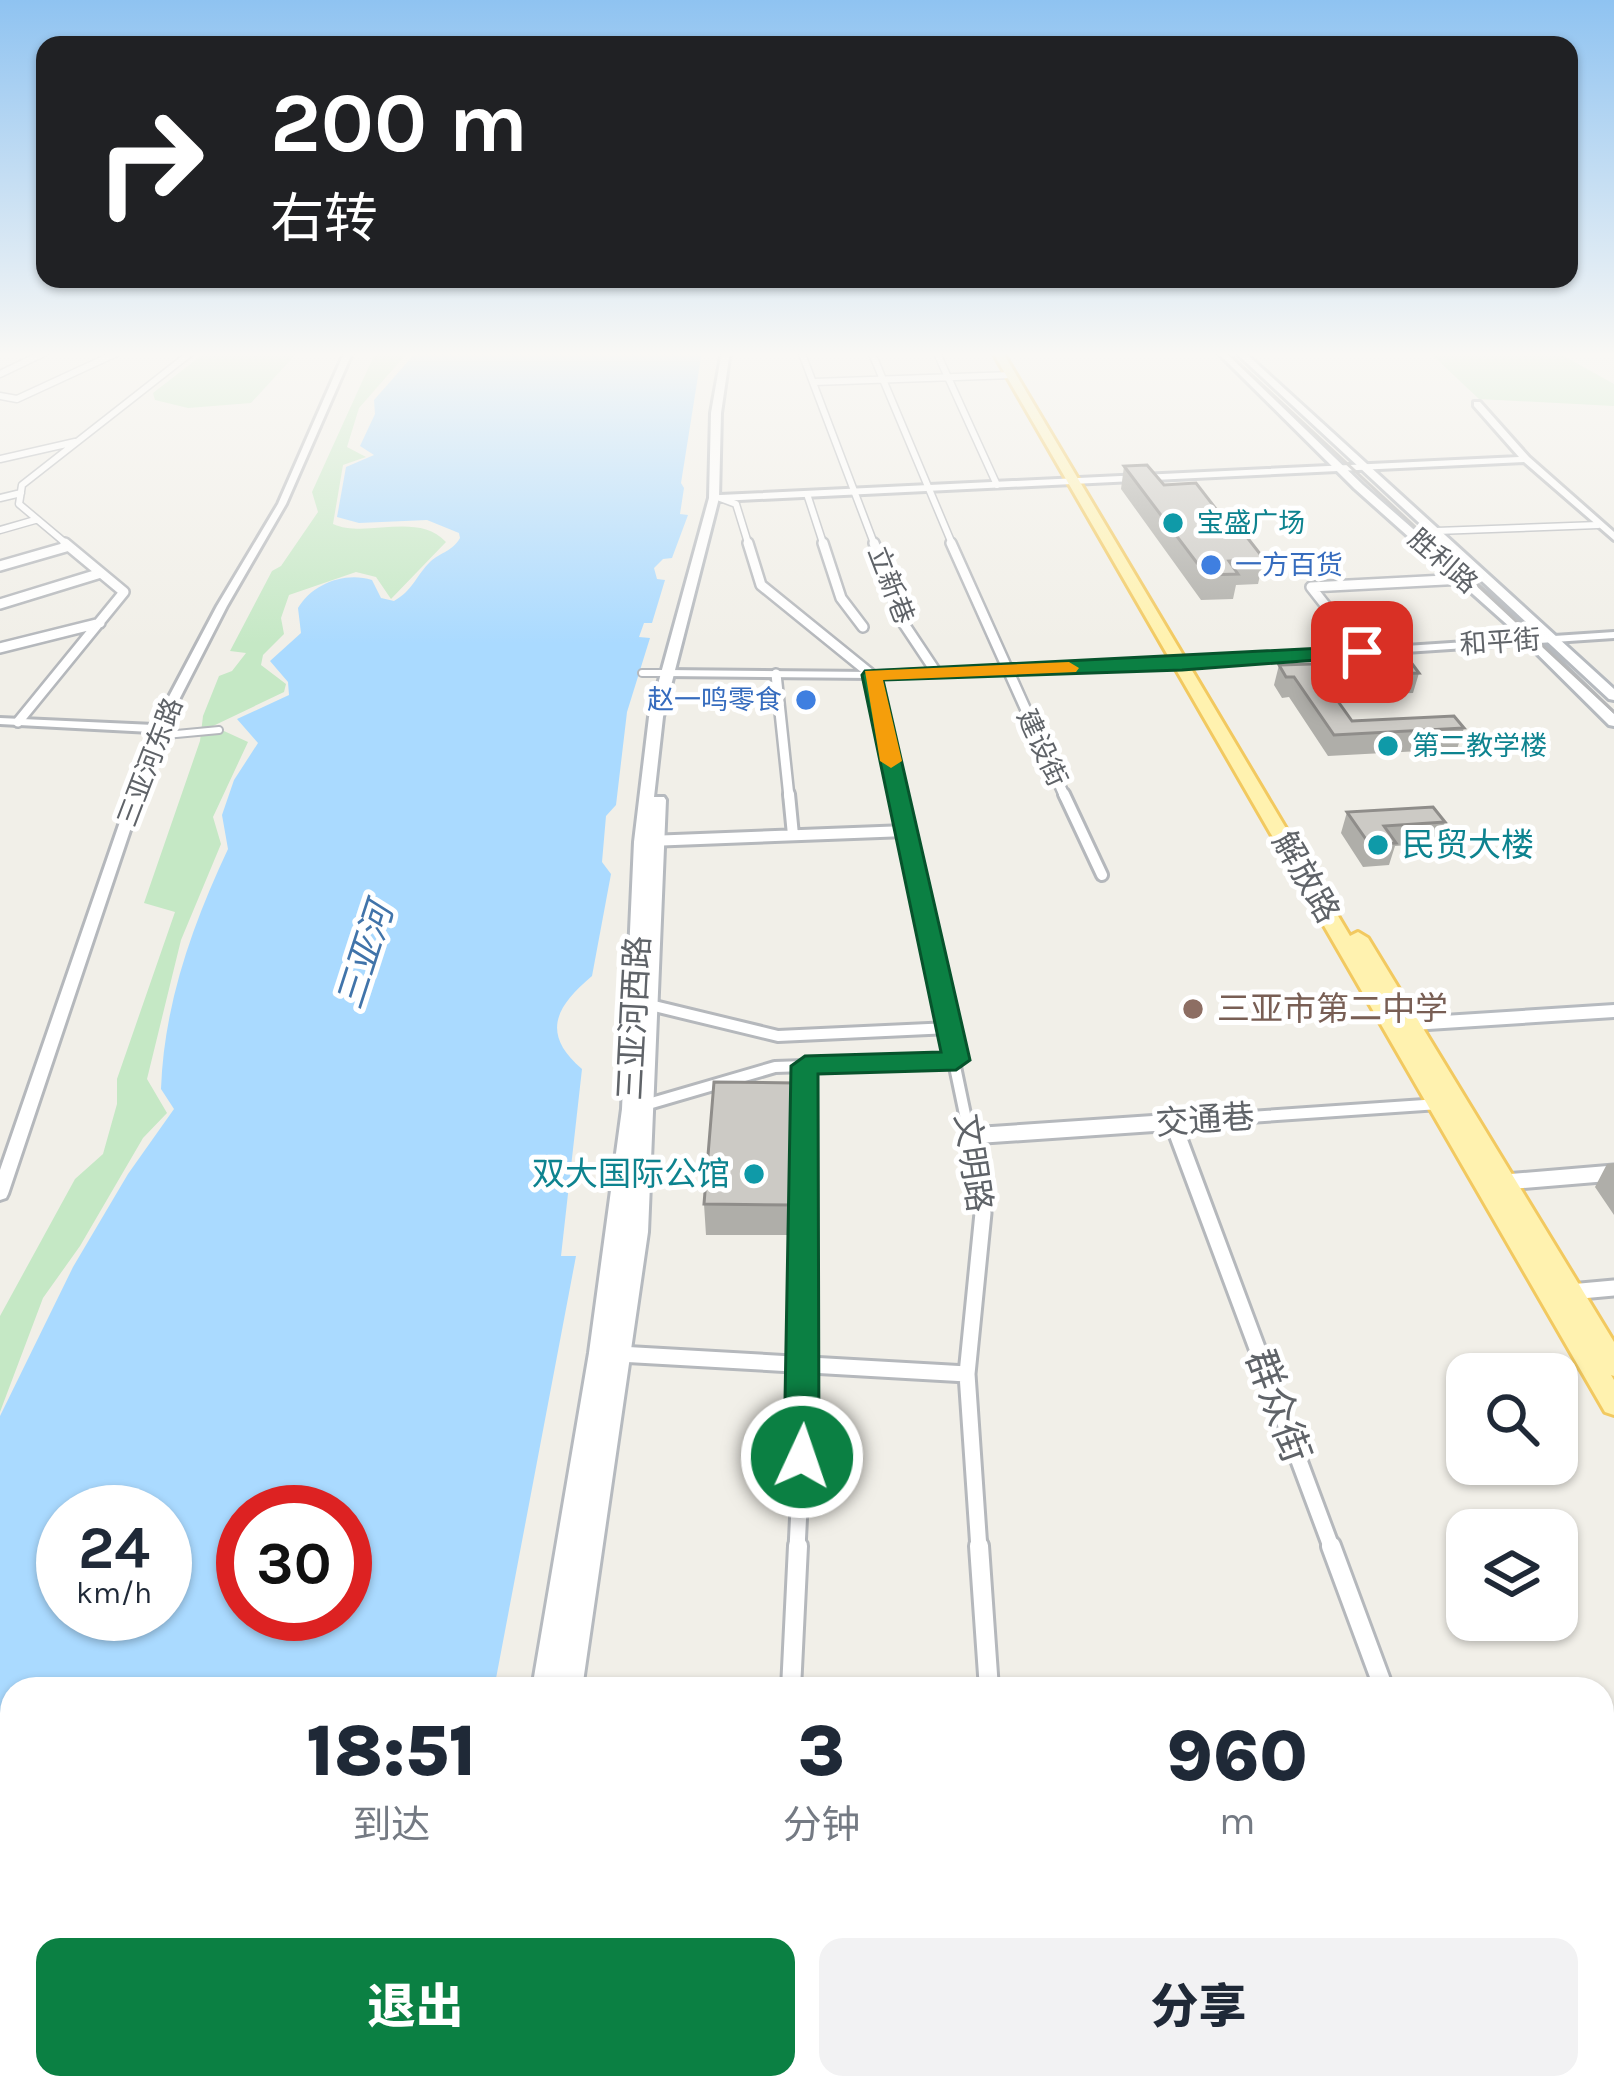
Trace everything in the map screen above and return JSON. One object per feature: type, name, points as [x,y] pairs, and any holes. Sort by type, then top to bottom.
[{"type":"main road","name":"三亚河西路","points":[[570,1677],[639,1106],[649,841],[670,673],[714,498],[715,449]]},
{"type":"main road","name":"三亚河西路","points":[[670,673],[720,498],[721,449]]},
{"type":"main road","name":"解放路","points":[[1058,449],[1079,482]]},
{"type":"main road","name":"解放路","points":[[1060,449],[1404,1029],[1614,1364]]},
{"type":"main road","name":"胜利路","points":[[1320,449],[1614,722]]},
{"type":"main road","name":"胜利路","points":[[1345,449],[1614,696]]},
{"type":"main road","points":[[1404,1029],[1614,1011]]},
{"type":"main road","points":[[1404,1029],[1614,1021]]},
{"type":"main road","name":"解放路","points":[[1404,1029],[1439,1105],[1614,1404]]},
{"type":"main road","name":"三亚河西路","points":[[547,1677],[610,1353]]},
{"type":"street","points":[[0,459],[45,449]]},
{"type":"street","points":[[0,740],[124,592],[19,504],[22,485],[70,449]]},
{"type":"street","name":"三亚河东路","points":[[0,1193],[157,732],[282,504],[306,449]]},
{"type":"street","name":"立新巷","points":[[840,449],[900,618],[936,672]]},
{"type":"street","name":"建设街","points":[[912,449],[1005,670],[1102,875]]},
{"type":"street","points":[[980,449],[997,485]]},
{"type":"street","points":[[1517,449],[1614,537]]},
{"type":"street","points":[[720,498],[1526,459]]},
{"type":"street","points":[[0,497],[21,493]]},
{"type":"street","points":[[807,494],[841,598],[863,627]]},
{"type":"street","points":[[720,498],[736,504],[761,586],[872,675]]},
{"type":"street","points":[[0,530],[35,520]]},
{"type":"street","points":[[1436,531],[1598,525]]},
{"type":"street","points":[[0,566],[66,547]]},
{"type":"street","points":[[0,604],[101,573]]},
{"type":"street","points":[[1362,652],[1311,587],[1463,579]]},
{"type":"street","points":[[0,649],[101,623]]},
{"type":"street","name":"和平街","points":[[670,673],[872,675],[1188,664],[1614,635]]},
{"type":"street","points":[[642,673],[670,673]]},
{"type":"street","points":[[776,674],[793,835]]},
{"type":"street","name":"文明路","points":[[872,675],[950,1028],[983,1213],[968,1374],[988,1677]]},
{"type":"street","points":[[0,721],[157,732],[219,730]]},
{"type":"street","points":[[649,841],[906,831]]},
{"type":"street","points":[[643,1003],[778,1036],[950,1028]]},
{"type":"street","points":[[639,1106],[775,1066],[956,1060]]},
{"type":"street","points":[[792,1677],[806,1365],[805,1066]]},
{"type":"street","name":"交通巷","points":[[970,1136],[1439,1105]]},
{"type":"street","name":"群众街","points":[[1173,1123],[1380,1677]]},
{"type":"street","points":[[1504,1182],[1614,1173]]},
{"type":"street","points":[[1570,1292],[1614,1288]]},
{"type":"street","points":[[610,1353],[968,1374]]},
{"type":"green space","points":[[332,449],[351,449],[366,457],[343,465],[333,524],[360,529],[421,528],[446,542],[391,599],[376,577],[356,572],[289,595],[281,618],[284,634],[263,655],[261,665],[286,684],[284,692],[213,726],[248,742],[213,817],[221,844],[181,940],[147,1079],[167,1113],[143,1138],[80,1246],[43,1298],[0,1412],[0,1316],[75,1179],[103,1154],[117,1104],[117,1079],[175,912],[144,903],[200,741],[203,716],[219,676],[232,671],[246,653],[230,651],[272,571],[281,566],[318,512],[312,492]]},
{"type":"water","name":"三亚河","points":[[365,449],[686,449],[680,514],[688,515],[672,558],[654,568],[657,579],[665,580],[652,623],[644,623],[639,637],[650,638],[627,712],[616,805],[606,816],[602,862],[611,874],[592,976],[569,999],[558,1021],[561,1044],[582,1069],[561,1256],[576,1256],[496,1677],[0,1677],[0,1416],[73,1267],[128,1174],[174,1109],[161,1089],[174,995],[192,935],[228,849],[222,815],[234,780],[258,743],[237,719],[289,695],[288,682],[270,661],[301,633],[298,608],[312,592],[340,579],[362,578],[372,580],[381,598],[394,601],[460,538],[459,533],[427,520],[359,523],[337,517],[346,467],[374,455]]},
{"type":"building","points":[[1147,465],[1164,485],[1196,483],[1264,559],[1229,561],[1238,574],[1206,575],[1124,466]]},
{"type":"building","points":[[1410,661],[1419,673],[1320,676],[1352,721],[1454,716],[1464,728],[1334,735],[1294,677],[1286,677],[1279,665]]},
{"type":"building","points":[[1433,807],[1445,822],[1384,826],[1396,843],[1370,845],[1347,812]]},
{"type":"building","name":"双大国际公馆","points":[[714,1082],[795,1083],[793,1205],[704,1204]]},
{"type":"tram line","points":[[1331,449],[1614,712]]},
{"type":"slow traffic","points":[[891,761],[872,675],[1069,668]]},
{"type":"place","name":"宝盛广场","points":[[1173,523]]},
{"type":"place","name":"一方百货","points":[[1211,565]]},
{"type":"place","name":"赵一鸣零食","points":[[806,700]]},
{"type":"place","name":"第二教学楼","points":[[1388,746]]},
{"type":"place","name":"民贸大楼","points":[[1378,845]]},
{"type":"place","name":"三亚市第二中学","points":[[1193,1009]]},
{"type":"place","name":"双大国际公馆","points":[[754,1174]]},
{"type":"route","points":[[802,1457],[805,1066],[956,1060],[872,675],[1362,652]]}]
